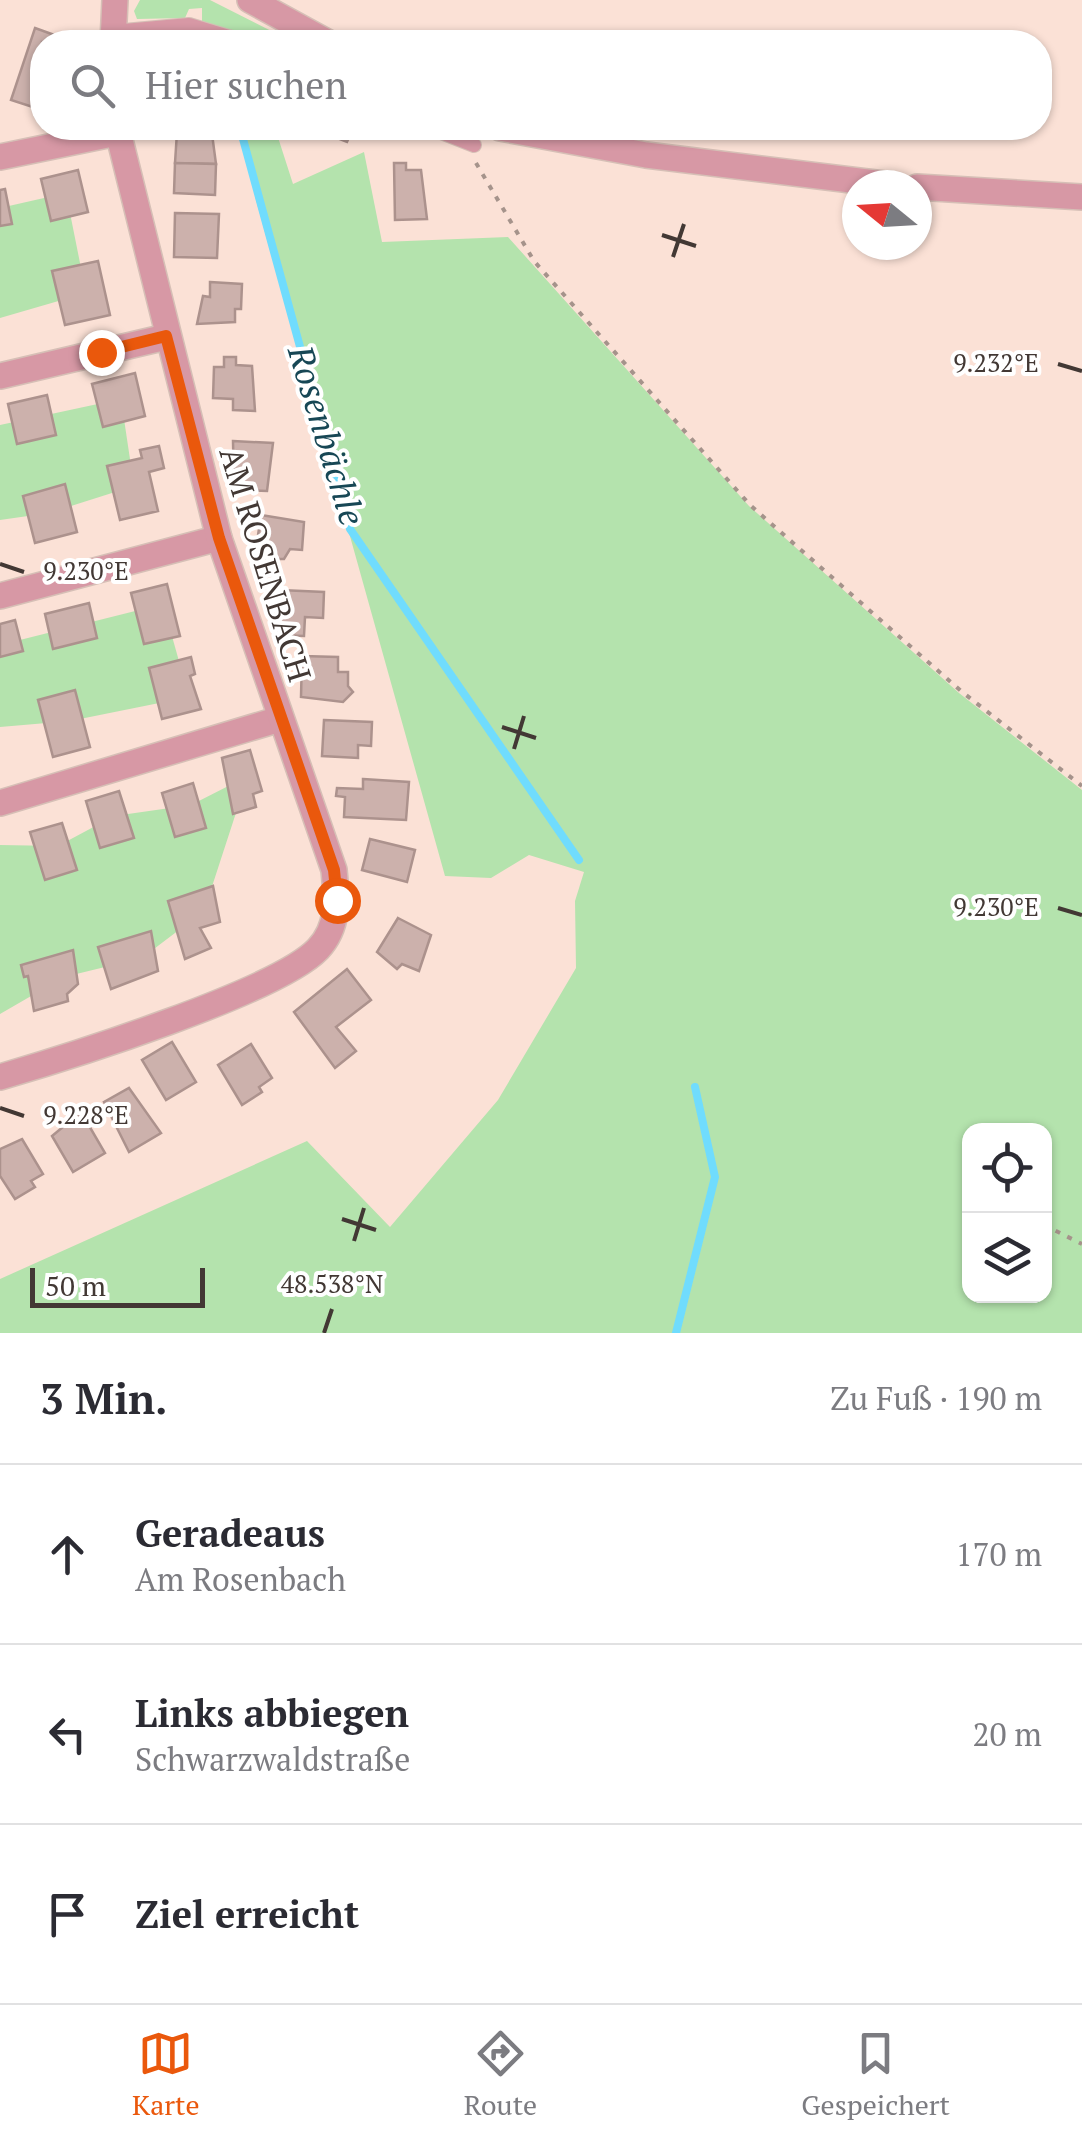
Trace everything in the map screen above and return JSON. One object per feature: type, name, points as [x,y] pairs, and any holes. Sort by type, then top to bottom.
[{"type":"street","points":[[114,30],[116,0]]},
{"type":"street","points":[[250,0],[305,30]]},
{"type":"street","points":[[0,157],[74,140]]},
{"type":"street","name":"AM ROSENBACH","points":[[0,1077],[262,983],[300,965],[320,947],[334,925],[334,870],[219,538],[119,140]]},
{"type":"street","points":[[565,140],[646,155],[842,179]]},
{"type":"street","points":[[932,188],[1082,197]]},
{"type":"street","points":[[0,376],[166,336]]},
{"type":"street","points":[[0,596],[219,538]]},
{"type":"street","points":[[0,803],[280,719]]},
{"type":"lane","points":[[157,30],[189,25],[205,30]]},
{"type":"lane","points":[[461,140],[474,145]]},
{"type":"path","points":[[474,145],[473,158],[534,262],[750,504],[961,690],[1082,786]]},
{"type":"path","points":[[1052,1229],[1082,1244]]},
{"type":"green space","points":[[140,0],[210,0],[269,30],[226,30],[202,21],[202,8],[189,9],[185,18],[137,19],[134,11]]},
{"type":"green space","points":[[245,140],[279,140],[293,184],[364,152],[382,242],[508,237],[749,506],[959,693],[1082,790],[1082,1333],[0,1333],[0,1279],[307,1141],[390,1227],[498,1100],[576,968],[575,901],[584,872],[529,855],[491,878],[445,876],[256,200]]},
{"type":"green space","points":[[66,193],[86,293],[0,318],[0,208]]},
{"type":"green space","points":[[121,399],[134,486],[49,513],[0,520],[0,425]]},
{"type":"green space","points":[[163,604],[189,697],[70,721],[0,727],[0,645]]},
{"type":"green space","points":[[248,776],[204,911],[142,958],[64,977],[0,1014],[0,845],[58,846],[114,816],[191,805]]},
{"type":"building","points":[[30,43],[30,106],[11,100]]},
{"type":"building","points":[[176,140],[213,140],[216,164],[175,163]]},
{"type":"building","points":[[175,163],[216,164],[215,195],[174,193]]},
{"type":"building","points":[[394,163],[406,163],[406,170],[421,170],[427,219],[395,220]]},
{"type":"building","points":[[78,170],[88,212],[51,221],[41,179]]},
{"type":"building","points":[[5,189],[12,224],[0,226],[0,190]]},
{"type":"building","points":[[175,213],[219,214],[217,258],[174,257]]},
{"type":"building","points":[[98,261],[110,315],[65,325],[52,271]]},
{"type":"building","points":[[210,282],[242,284],[241,309],[235,309],[235,322],[197,324],[203,296],[210,297]]},
{"type":"building","points":[[224,357],[236,357],[236,365],[252,366],[255,411],[233,410],[233,399],[213,398],[214,367],[224,367]]},
{"type":"building","points":[[135,373],[145,416],[103,427],[92,384]]},
{"type":"building","points":[[47,395],[56,435],[17,444],[8,404]]},
{"type":"building","points":[[233,441],[273,443],[267,491],[234,490]]},
{"type":"building","points":[[159,446],[164,468],[149,472],[158,511],[120,520],[107,466],[142,458],[140,450]]},
{"type":"building","points":[[65,484],[77,532],[35,543],[23,496]]},
{"type":"building","points":[[261,515],[304,522],[302,550],[290,549],[284,559],[261,559],[256,549]]},
{"type":"building","points":[[167,584],[180,636],[144,644],[131,593]]},
{"type":"building","points":[[280,590],[324,592],[323,618],[305,617],[304,636],[278,635]]},
{"type":"building","points":[[89,603],[97,638],[53,649],[45,614]]},
{"type":"building","points":[[15,620],[23,651],[0,657],[0,624]]},
{"type":"building","points":[[302,656],[338,657],[338,672],[348,672],[348,686],[353,692],[343,702],[301,697]]},
{"type":"building","points":[[191,657],[195,674],[190,676],[201,709],[162,719],[149,668]]},
{"type":"building","points":[[75,690],[90,747],[53,757],[38,700]]},
{"type":"building","points":[[324,720],[372,722],[371,746],[358,745],[358,758],[322,756]]},
{"type":"building","points":[[250,750],[262,791],[253,794],[256,807],[233,814],[222,758]]},
{"type":"building","points":[[363,779],[409,782],[406,820],[344,817],[345,797],[336,796],[337,788],[363,789]]},
{"type":"building","points":[[193,783],[206,828],[175,837],[162,793]]},
{"type":"building","points":[[119,791],[134,838],[100,848],[86,801]]},
{"type":"building","points":[[62,823],[77,870],[45,880],[30,832]]},
{"type":"building","points":[[370,839],[415,850],[407,882],[362,870]]},
{"type":"building","points":[[213,886],[220,922],[200,928],[211,948],[185,959],[168,901]]},
{"type":"building","points":[[398,918],[431,935],[419,971],[402,964],[397,969],[377,952]]},
{"type":"building","points":[[151,931],[158,971],[111,989],[98,947]]},
{"type":"building","points":[[73,950],[78,984],[67,994],[68,1001],[34,1011],[28,976],[24,977],[21,965]]},
{"type":"building","points":[[347,969],[371,1000],[336,1027],[356,1051],[335,1068],[294,1012]]},
{"type":"building","points":[[172,1042],[196,1082],[166,1100],[142,1060]]},
{"type":"building","points":[[251,1044],[272,1078],[259,1087],[262,1092],[242,1105],[218,1065]]},
{"type":"building","points":[[129,1088],[161,1133],[129,1152],[104,1102]]},
{"type":"building","points":[[81,1112],[105,1153],[73,1172],[52,1136]]},
{"type":"building","points":[[22,1139],[43,1174],[31,1181],[35,1187],[15,1199],[0,1176],[0,1149]]},
{"type":"waterway","name":"Rosenbächle","points":[[243,140],[350,529],[579,860]]},
{"type":"waterway","name":"Rosenbächle","points":[[676,1333],[715,1177],[695,1087]]},
{"type":"route","points":[[101,352],[166,336],[234,588],[334,870],[337,900]]}]
